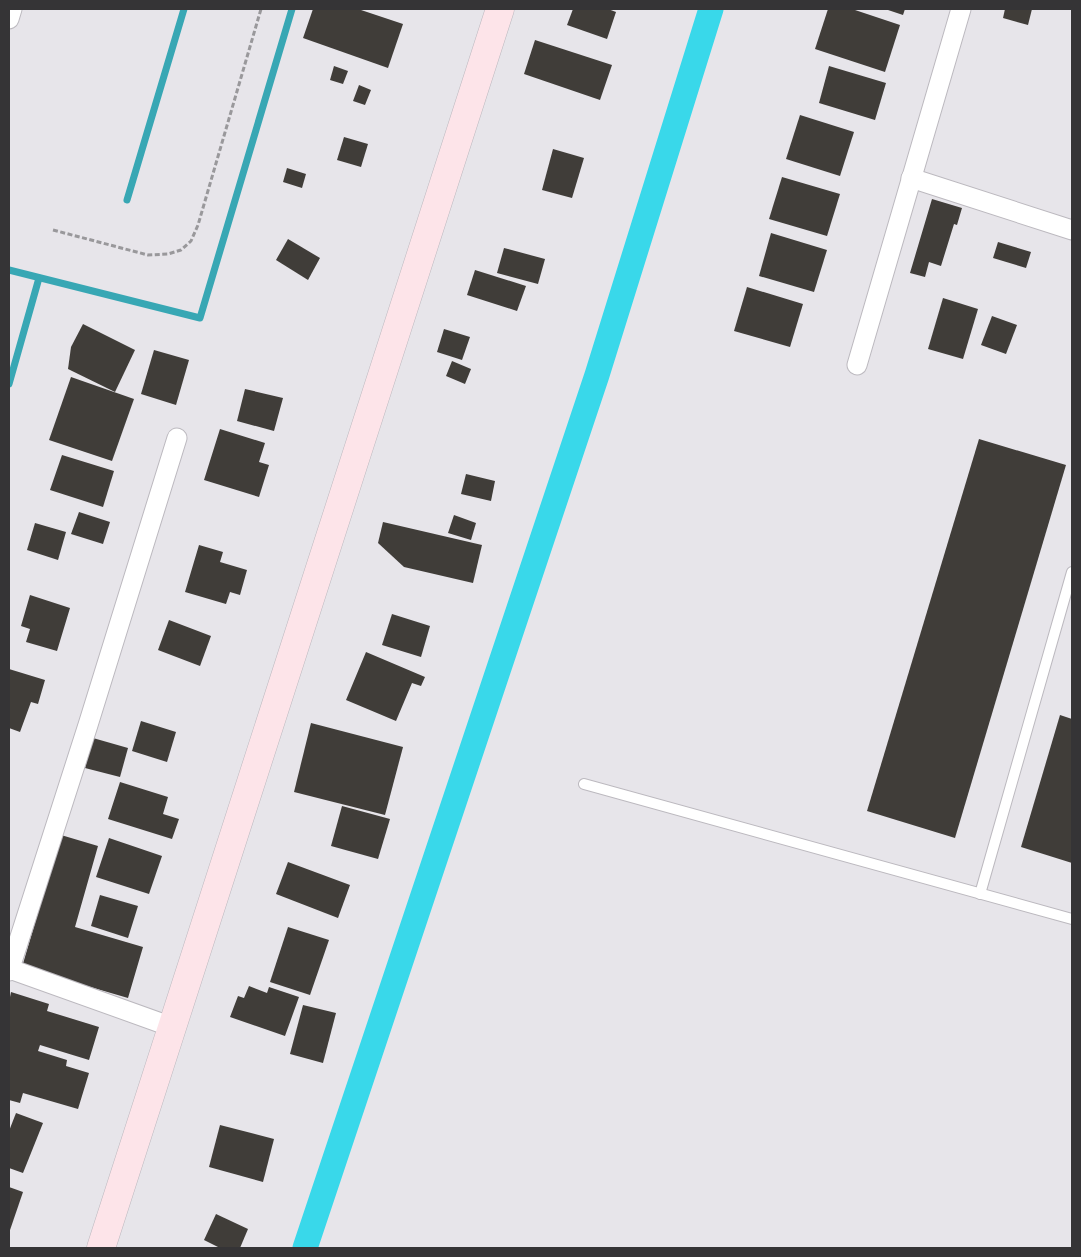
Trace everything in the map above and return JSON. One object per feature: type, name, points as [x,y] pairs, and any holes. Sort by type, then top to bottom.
[{"type":"main road","points":[[101,1248],[500,9]]},
{"type":"street","points":[[9,19],[12,9]]},
{"type":"street","points":[[857,365],[960,9]]},
{"type":"street","points":[[911,178],[1072,230]]},
{"type":"street","points":[[172,1027],[9,970],[88,725],[177,438]]},
{"type":"lane","points":[[980,894],[1072,572]]},
{"type":"lane","points":[[584,784],[1072,919]]},
{"type":"path","points":[[53,230],[148,255],[168,254],[181,250],[191,241],[198,225],[261,9]]},
{"type":"building","points":[[313,9],[358,9],[403,24],[388,68],[303,38]]},
{"type":"building","points":[[573,9],[608,9],[616,12],[607,39],[567,25]]},
{"type":"building","points":[[828,9],[852,9],[900,25],[885,72],[815,49]]},
{"type":"building","points":[[885,9],[905,9],[903,15]]},
{"type":"building","points":[[1005,9],[1032,9],[1028,25],[1003,18]]},
{"type":"building","points":[[535,40],[612,65],[600,100],[524,74]]},
{"type":"building","points":[[334,66],[348,71],[343,84],[330,80]]},
{"type":"building","points":[[829,66],[886,83],[875,120],[819,103]]},
{"type":"building","points":[[359,85],[371,90],[365,105],[353,101]]},
{"type":"building","points":[[800,115],[854,132],[840,176],[786,159]]},
{"type":"building","points":[[344,137],[368,144],[361,167],[337,160]]},
{"type":"building","points":[[553,149],[584,158],[572,198],[542,190]]},
{"type":"building","points":[[287,168],[306,174],[302,188],[283,182]]},
{"type":"building","points":[[782,177],[840,194],[827,236],[769,219]]},
{"type":"building","points":[[932,199],[962,208],[957,225],[954,224],[941,266],[929,262],[925,277],[910,273]]},
{"type":"building","points":[[771,233],[827,250],[814,292],[759,276]]},
{"type":"building","points":[[288,239],[320,258],[308,280],[276,260]]},
{"type":"building","points":[[998,242],[1031,252],[1026,268],[993,258]]},
{"type":"building","points":[[504,248],[545,259],[538,284],[497,273]]},
{"type":"building","points":[[475,270],[526,286],[517,311],[467,295]]},
{"type":"building","points":[[747,287],[803,304],[790,347],[734,331]]},
{"type":"building","points":[[943,298],[978,309],[963,359],[928,349]]},
{"type":"building","points":[[992,316],[1017,325],[1006,354],[981,345]]},
{"type":"building","points":[[83,324],[135,350],[115,392],[68,369],[71,347]]},
{"type":"building","points":[[444,329],[470,337],[462,360],[437,352]]},
{"type":"building","points":[[154,350],[189,360],[176,405],[141,394]]},
{"type":"building","points":[[452,361],[471,369],[465,384],[446,376]]},
{"type":"building","points":[[71,377],[134,399],[112,461],[49,440]]},
{"type":"building","points":[[245,389],[283,398],[274,431],[237,421]]},
{"type":"building","points":[[220,429],[265,443],[259,462],[269,465],[259,497],[204,480]]},
{"type":"building","points":[[979,439],[1066,465],[955,838],[867,811]]},
{"type":"building","points":[[62,455],[114,471],[103,507],[50,490]]},
{"type":"building","points":[[466,474],[495,481],[491,501],[461,494]]},
{"type":"building","points":[[79,512],[110,522],[103,544],[71,534]]},
{"type":"building","points":[[454,515],[476,523],[471,540],[448,533]]},
{"type":"building","points":[[383,522],[482,545],[473,583],[404,567],[378,543]]},
{"type":"building","points":[[35,523],[66,532],[58,560],[27,550]]},
{"type":"building","points":[[199,545],[223,552],[220,562],[247,570],[240,595],[230,592],[226,604],[185,592]]},
{"type":"building","points":[[30,595],[70,608],[57,651],[26,642],[30,629],[21,626]]},
{"type":"building","points":[[392,614],[430,626],[421,657],[382,645]]},
{"type":"building","points":[[169,620],[211,636],[200,666],[158,650]]},
{"type":"building","points":[[366,652],[425,677],[421,686],[412,683],[396,721],[346,700]]},
{"type":"building","points":[[9,669],[45,680],[38,704],[31,702],[20,732],[9,728]]},
{"type":"building","points":[[1060,715],[1072,719],[1072,863],[1021,847]]},
{"type":"building","points":[[141,721],[176,732],[167,762],[132,751]]},
{"type":"building","points":[[311,723],[403,747],[385,815],[294,792]]},
{"type":"building","points":[[93,738],[128,748],[120,777],[85,768]]},
{"type":"building","points":[[120,782],[168,797],[163,814],[179,819],[172,839],[108,819]]},
{"type":"building","points":[[342,806],[390,819],[378,859],[331,846]]},
{"type":"building","points":[[61,835],[98,846],[75,927],[143,947],[128,998],[22,967]]},
{"type":"building","points":[[109,838],[162,856],[149,894],[96,877]]},
{"type":"building","points":[[288,862],[350,885],[338,918],[276,894]]},
{"type":"building","points":[[100,895],[138,906],[128,938],[91,926]]},
{"type":"building","points":[[288,927],[329,940],[310,995],[270,982]]},
{"type":"building","points":[[249,986],[267,993],[269,987],[299,997],[285,1036],[230,1017],[238,996],[244,998]]},
{"type":"building","points":[[11,992],[49,1004],[47,1011],[99,1027],[89,1060],[40,1045],[38,1051],[67,1060],[66,1066],[89,1073],[78,1109],[23,1093],[20,1103],[9,1100],[9,1002]]},
{"type":"building","points":[[303,1005],[336,1013],[323,1063],[290,1054]]},
{"type":"building","points":[[16,1113],[43,1123],[23,1173],[9,1168],[9,1131]]},
{"type":"building","points":[[220,1125],[274,1139],[263,1182],[209,1167]]},
{"type":"building","points":[[9,1187],[23,1192],[9,1233]]},
{"type":"building","points":[[216,1214],[248,1229],[240,1248],[220,1248],[204,1240]]},
{"type":"waterway","points":[[127,200],[184,9]]},
{"type":"waterway","points":[[9,270],[200,318],[292,9]]},
{"type":"waterway","points":[[305,1248],[597,375],[711,9]]},
{"type":"waterway","points":[[9,384],[39,278]]}]
